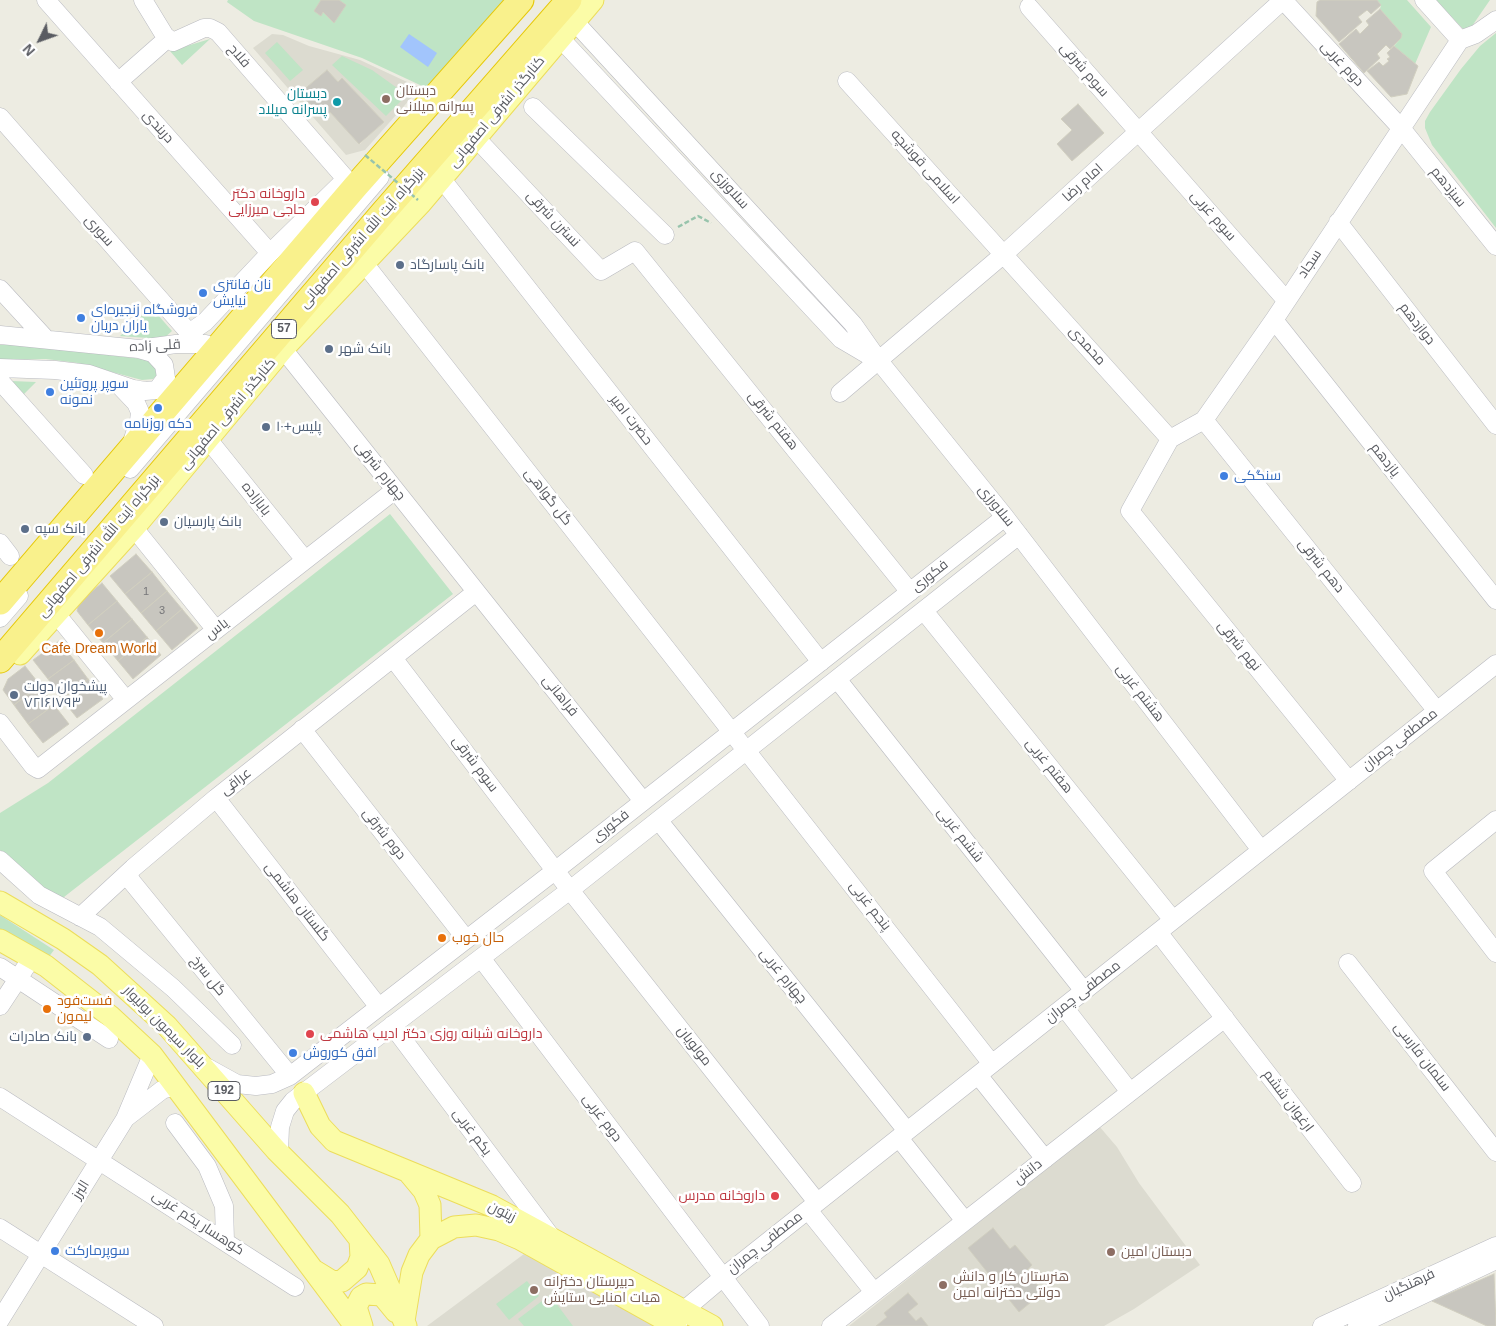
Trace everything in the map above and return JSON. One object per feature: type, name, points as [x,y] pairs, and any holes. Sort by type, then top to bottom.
[{"type":"highway","points":[[0,602],[119,463],[203,341],[356,188],[521,0]]},
{"type":"highway","name":"بزرگراه آیت الله اشرفی اصفهانی","points":[[0,660],[382,214],[572,11]]},
{"type":"main road","name":"کنارگذر اشرفی اصفهانی","points":[[0,670],[15,658],[57,615],[134,528],[283,349],[421,203],[560,38],[572,11],[593,0]]},
{"type":"main road","name":"بلوار سیمون بولیوار","points":[[0,902],[63,939],[100,965],[167,1026],[279,1152],[340,1214],[379,1264],[403,1324]]},
{"type":"main road","name":"بلوار سیمون بولیوار","points":[[0,940],[30,959],[46,966],[110,1016],[152,1055],[355,1326]]},
{"type":"main road","name":"زیتون","points":[[304,1094],[326,1135],[340,1144],[492,1206],[552,1238],[679,1321]]},
{"type":"main road","points":[[403,1324],[412,1272],[420,1255],[431,1239],[430,1205],[424,1191],[409,1173]]},
{"type":"main road","name":"زیتون","points":[[431,1239],[454,1227],[476,1225],[499,1230],[679,1321],[712,1326]]},
{"type":"main road","points":[[313,1270],[333,1282],[342,1281],[356,1268],[361,1257],[360,1240]]},
{"type":"main road","points":[[362,1326],[356,1308],[361,1297],[371,1293],[382,1295],[403,1324]]},
{"type":"street","name":"دربندی","points":[[46,0],[270,253]]},
{"type":"street","points":[[118,82],[168,38],[143,0]]},
{"type":"street","points":[[0,618],[534,0]]},
{"type":"street","points":[[0,644],[102,523],[556,0]]},
{"type":"street","name":"دوم غربی","points":[[1283,0],[1401,128]]},
{"type":"street","name":"امام رضا","points":[[840,393],[1004,254],[1283,0]]},
{"type":"street","points":[[1424,0],[1460,40],[1476,34],[1496,20]]},
{"type":"street","name":"سوم شرقی","points":[[1029,7],[1140,132]]},
{"type":"street","name":"سلاورزی","points":[[572,11],[626,75],[853,324],[879,361],[1019,535]]},
{"type":"street","name":"فلاح","points":[[168,38],[173,42],[179,41],[204,28],[210,28],[218,32],[346,179],[270,253]]},
{"type":"street","name":"سلاورزی","points":[[560,38],[841,340],[879,361]]},
{"type":"street","name":"سجاد","points":[[1170,439],[1204,420],[1274,320],[1460,40]]},
{"type":"street","points":[[609,90],[626,75]]},
{"type":"street","name":"اسلامی قوشچه","points":[[847,81],[1004,254]]},
{"type":"street","points":[[533,107],[665,235]]},
{"type":"street","name":"سوری","points":[[0,117],[203,341]]},
{"type":"street","name":"سیزدهم","points":[[1401,128],[1496,246]]},
{"type":"street","name":"سوم غربی","points":[[1140,132],[1286,300]]},
{"type":"street","name":"نسترن شرقی","points":[[476,138],[601,271],[635,251]]},
{"type":"street","name":"حضرت امیر","points":[[441,178],[821,662]]},
{"type":"street","name":"دوازدهم","points":[[1338,222],[1496,425]]},
{"type":"street","name":"هفتم شرقی","points":[[635,251],[910,592]]},
{"type":"street","points":[[203,341],[211,316],[270,253]]},
{"type":"street","name":"محمدی","points":[[1004,254],[1170,439]]},
{"type":"street","name":"گل گواهی","points":[[364,262],[747,749]]},
{"type":"street","points":[[0,289],[45,338]]},
{"type":"street","name":"یازدهم","points":[[1274,320],[1496,600]]},
{"type":"street","name":"قلی زاده","points":[[0,335],[45,338],[139,349],[203,341]]},
{"type":"street","points":[[0,368],[89,374],[145,391],[157,390],[163,384],[166,371],[160,359],[153,353],[139,349]]},
{"type":"street","name":"چهارم شرقی","points":[[283,349],[476,592]]},
{"type":"street","points":[[0,381],[84,475]]},
{"type":"street","points":[[117,383],[136,403],[140,412],[135,437],[119,463]]},
{"type":"street","name":"دهم شرقی","points":[[1204,420],[1437,711]]},
{"type":"street","name":"بابازاده","points":[[207,438],[305,560]]},
{"type":"street","name":"نهم شرقی","points":[[1170,439],[1130,511],[1349,781]]},
{"type":"street","name":"یاس","points":[[0,723],[33,766],[38,769],[395,490]]},
{"type":"street","name":"فکوری","points":[[203,1065],[222,1078],[243,1084],[272,1084],[290,1076],[556,870],[1005,517]]},
{"type":"street","points":[[134,528],[216,630]]},
{"type":"street","name":"فکوری","points":[[279,1152],[280,1127],[285,1111],[293,1101],[659,821],[747,749],[1019,535]]},
{"type":"street","name":"هشتم غربی","points":[[1019,535],[1262,850]]},
{"type":"street","name":"عراقی","points":[[80,917],[128,874],[132,868],[216,798],[476,592]]},
{"type":"street","name":"فراهانی","points":[[476,592],[643,801]]},
{"type":"street","name":"هفتم غربی","points":[[924,611],[1173,920]]},
{"type":"street","points":[[57,615],[126,700]]},
{"type":"street","name":"سوم شرقی","points":[[393,658],[570,890]]},
{"type":"street","name":"مصطفی چمران","points":[[679,1321],[722,1278],[1496,664]]},
{"type":"street","name":"ششم غربی","points":[[837,679],[1084,991]]},
{"type":"street","name":"دوم شرقی","points":[[302,729],[466,939]]},
{"type":"street","name":"پنجم غربی","points":[[747,749],[992,1064]]},
{"type":"street","name":"گلستان هاشمی","points":[[216,798],[378,1006]]},
{"type":"street","points":[[1496,820],[1433,871],[1496,953]]},
{"type":"street","name":"چهارم غربی","points":[[659,821],[903,1134],[965,1221]]},
{"type":"street","points":[[0,860],[39,895],[100,927],[173,988],[232,1045]]},
{"type":"street","name":"گل سرخ","points":[[128,874],[132,882],[290,1076]]},
{"type":"street","name":"مولویان","points":[[570,890],[812,1206],[874,1292]]},
{"type":"street","name":"ارغوان ششم","points":[[1158,932],[1352,1183]]},
{"type":"street","name":"دوم غربی","points":[[481,958],[760,1326]]},
{"type":"street","points":[[0,1006],[30,959]]},
{"type":"street","name":"سلمان فارسی","points":[[1348,963],[1496,1152]]},
{"type":"street","points":[[0,967],[109,1039]]},
{"type":"street","points":[[1064,1007],[1130,1092]]},
{"type":"street","name":"دانش","points":[[831,1326],[1225,1018]]},
{"type":"street","name":"یکم غربی","points":[[392,1025],[552,1238]]},
{"type":"street","name":"البرز","points":[[0,1320],[125,1119],[152,1055]]},
{"type":"street","points":[[978,1075],[1046,1158]]},
{"type":"street","points":[[125,1119],[162,1090],[175,1086]]},
{"type":"street","name":"کوهسار یکم غربی","points":[[0,1097],[295,1287]]},
{"type":"street","points":[[175,1123],[207,1166],[214,1182],[224,1206],[225,1241]]},
{"type":"street","points":[[0,1228],[154,1326]]},
{"type":"street","name":"فرهنگیان","points":[[1322,1326],[1496,1246]]},
{"type":"street","name":"فرهنگیان","points":[[1358,1326],[1496,1260]]},
{"type":"path","points":[[365,155],[418,200]]},
{"type":"path","points":[[665,235],[698,216],[717,226],[733,224]]},
{"type":"shaded area","name":"دبستان پسرانه میلانی","points":[[272,34],[283,35],[309,46],[360,60],[420,88],[365,150],[346,155],[253,48]],"holes":[[[326,71],[338,82],[343,79],[383,122],[360,144],[330,112],[301,93]]]},
{"type":"shaded area","points":[[1099,1126],[1117,1147],[1139,1183],[1200,1265],[1134,1309],[1104,1326],[849,1326]]},
{"type":"shaded area","name":"دبیرستان دخترانه هیات امنایی ستایش","points":[[524,1254],[659,1326],[427,1326]]},
{"type":"green space","points":[[228,0],[513,0],[435,92],[362,58],[254,21],[227,2]]},
{"type":"green space","points":[[1377,0],[1407,0],[1431,27],[1415,64],[1394,46],[1402,34],[1380,9],[1381,5]]},
{"type":"green space","points":[[1436,0],[1490,0],[1470,29],[1466,30]]},
{"type":"green space","points":[[1496,33],[1496,228],[1432,145],[1425,128],[1425,121],[1461,69],[1480,46]]},
{"type":"green space","points":[[210,39],[182,65],[170,51]]},
{"type":"green space","points":[[277,42],[303,70],[290,81],[265,53]]},
{"type":"green space","points":[[342,56],[372,70],[407,95],[386,116],[332,65]]},
{"type":"green space","points":[[151,307],[172,331],[163,339],[120,336]]},
{"type":"green space","points":[[15,344],[151,360],[157,367],[158,374],[153,379],[142,380],[78,363],[46,359],[0,360],[0,345]]},
{"type":"green space","points":[[11,381],[36,382],[24,394]]},
{"type":"green space","points":[[390,514],[453,594],[64,897],[55,898],[0,850],[0,813],[48,783]]},
{"type":"green space","points":[[0,915],[54,950],[48,958],[0,929]]},
{"type":"green space","points":[[527,1281],[539,1296],[509,1320],[496,1304]]},
{"type":"green space","points":[[550,1295],[573,1326],[524,1326],[518,1319]]},
{"type":"water","points":[[409,34],[437,53],[428,67],[400,47]]},
{"type":"building","points":[[321,0],[339,0],[346,5],[334,23],[323,12],[321,16],[314,11]]},
{"type":"building","points":[[1320,0],[1377,0],[1381,5],[1371,14],[1367,10],[1358,17],[1362,22],[1339,42],[1316,16],[1317,2]]},
{"type":"building","points":[[1380,9],[1402,34],[1401,38],[1390,49],[1386,45],[1377,54],[1380,58],[1364,73],[1339,44],[1356,29],[1360,34],[1369,25],[1366,21]]},
{"type":"building","points":[[1394,46],[1418,66],[1407,94],[1391,97],[1367,71],[1379,62],[1383,66],[1389,61],[1387,59],[1390,57],[1387,53]]},
{"type":"building","name":"دبستان پسرانه میلاد","points":[[327,70],[338,82],[342,78],[384,122],[359,144],[330,112],[323,118],[300,93]]},
{"type":"building","points":[[1078,104],[1104,133],[1072,161],[1057,144],[1072,130],[1061,119]]},
{"type":"building","points":[[136,554],[152,572],[125,594],[110,576]]},
{"type":"building","points":[[152,572],[167,591],[141,613],[125,594]]},
{"type":"building","points":[[102,583],[117,601],[88,625],[77,611],[79,602]]},
{"type":"building","points":[[167,591],[182,609],[156,631],[141,613]]},
{"type":"building","points":[[117,601],[132,619],[103,643],[88,625]]},
{"type":"building","points":[[182,609],[198,628],[172,650],[156,631]]},
{"type":"building","points":[[132,619],[147,637],[118,661],[103,643]]},
{"type":"building","points":[[147,637],[161,655],[133,679],[118,661]]},
{"type":"building","points":[[59,641],[74,660],[48,679],[33,660]]},
{"type":"building","points":[[74,660],[88,679],[62,699],[48,679]]},
{"type":"building","points":[[25,666],[40,685],[14,705],[3,690],[8,679]]},
{"type":"building","points":[[88,679],[103,699],[77,718],[62,699]]},
{"type":"building","points":[[40,685],[54,705],[28,724],[14,705]]},
{"type":"building","points":[[54,705],[69,724],[43,743],[28,724]]},
{"type":"building","points":[[993,1228],[1010,1249],[1015,1245],[1032,1265],[1026,1271],[1043,1292],[1019,1312],[968,1248]]},
{"type":"building","points":[[1494,1274],[1496,1326],[1487,1326],[1432,1301]]},
{"type":"building","points":[[908,1293],[918,1304],[908,1312],[916,1321],[921,1317],[928,1326],[876,1326],[887,1317],[884,1313]]},
{"type":"place","name":"دبستان پسرانه میلانی","points":[[386,99]]},
{"type":"place","name":"دبستان پسرانه میلاد","points":[[337,102]]},
{"type":"place","name":"داروخانه دکتر حاجی میرزایی","points":[[315,202]]},
{"type":"place","name":"بانک پاسارگاد","points":[[400,265]]},
{"type":"place","name":"نان فانتزی نیایش","points":[[203,293]]},
{"type":"place","name":"فروشگاه زنجیره‌ای یاران دریان","points":[[81,318]]},
{"type":"place","name":"بانک شهر","points":[[329,349]]},
{"type":"place","name":"سوپر پروتئین نمونه","points":[[50,392]]},
{"type":"place","name":"دکه روزنامه","points":[[158,408]]},
{"type":"place","name":"پلیس+۱۰","points":[[266,427]]},
{"type":"place","name":"سنگکی","points":[[1224,476]]},
{"type":"place","name":"بانک پارسیان","points":[[164,522]]},
{"type":"place","name":"بانک سپه","points":[[25,529]]},
{"type":"place","name":"Cafe Dream World","points":[[99,633]]},
{"type":"place","name":"پیشخوان دولت ۷۲۱۶۱۷۹۳","points":[[14,695]]},
{"type":"place","name":"حال خوب","points":[[442,938]]},
{"type":"place","name":"فست‌فود لیمون","points":[[47,1009]]},
{"type":"place","name":"داروخانه شبانه روزی دکتر ادیب هاشمی","points":[[310,1034]]},
{"type":"place","name":"بانک صادرات","points":[[87,1037]]},
{"type":"place","name":"افق کوروش","points":[[293,1053]]},
{"type":"place","name":"داروخانه مدرس","points":[[775,1196]]},
{"type":"place","name":"سوپرمارکت","points":[[55,1251]]},
{"type":"place","name":"دبستان امین","points":[[1111,1252]]},
{"type":"place","name":"هنرستان کار و دانش دولتی دخترانه امین","points":[[943,1285]]},
{"type":"place","name":"دبیرستان دخترانه هیات امنایی ستایش","points":[[534,1290]]}]
